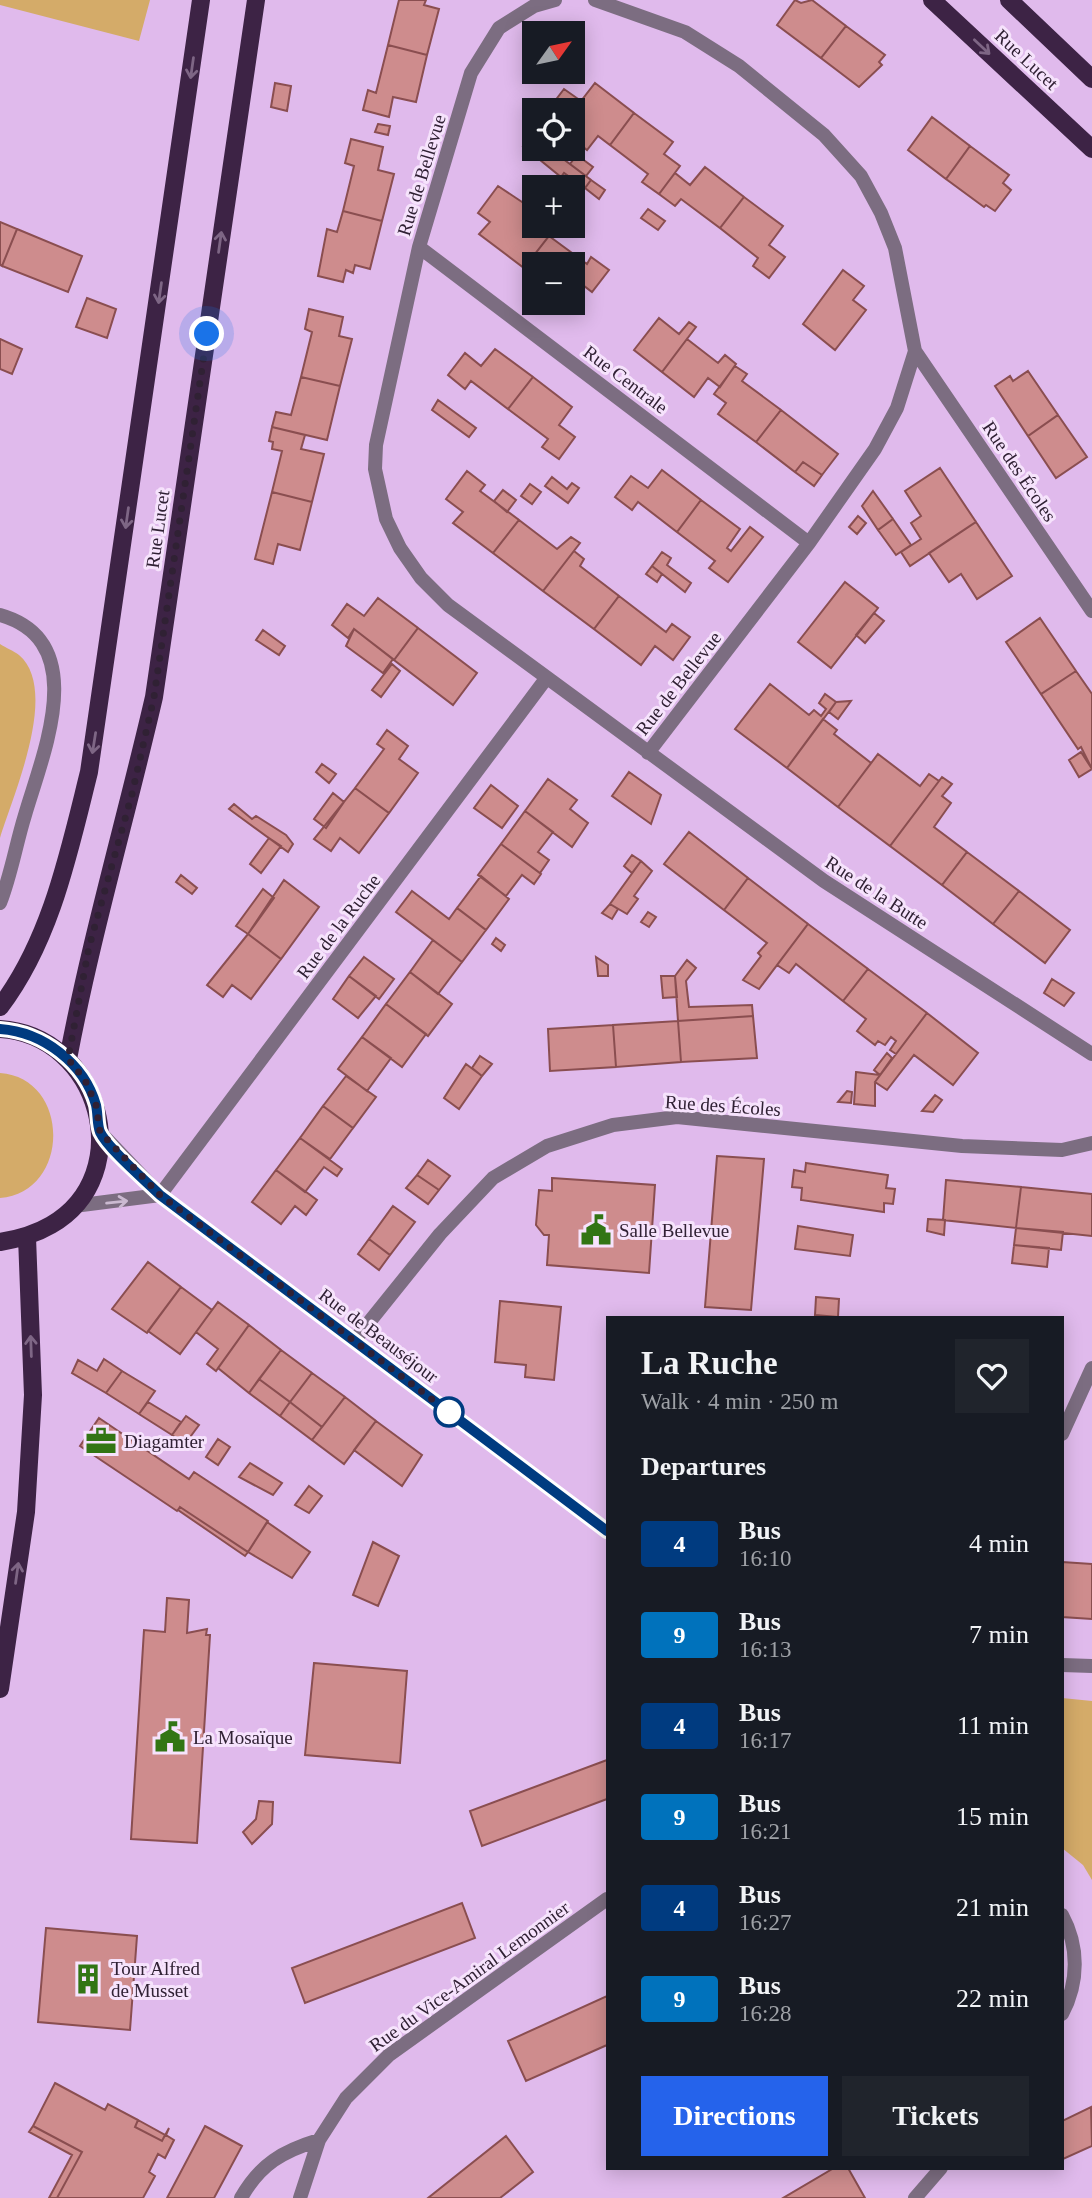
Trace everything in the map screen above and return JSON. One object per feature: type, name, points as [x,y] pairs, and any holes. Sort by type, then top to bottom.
[{"type":"main road","name":"Rue Lucet","points":[[0,1007],[24,972],[36,946],[70,846],[89,772],[201,0]]},
{"type":"main road","name":"Rue Lucet","points":[[68,1059],[89,947],[132,794],[154,697],[256,0]]},
{"type":"main road","name":"Rue Lucet","points":[[932,0],[1092,149]]},
{"type":"main road","name":"Rue Lucet","points":[[1009,0],[1092,79]]},
{"type":"main road","points":[[0,1029],[14,1030],[43,1040],[68,1059],[91,1093],[100,1132],[98,1159],[89,1184],[74,1206],[53,1224],[27,1237],[0,1242]]},
{"type":"main road","points":[[0,1689],[26,1512],[33,1395],[27,1237]]},
{"type":"street","name":"Rue de Bellevue","points":[[555,0],[534,6],[499,28],[471,73],[419,247],[376,445],[375,468],[386,519],[400,548],[421,578],[448,605],[545,680],[648,753],[809,543],[875,449],[897,408],[915,351],[895,248],[862,176],[792,107],[750,74],[685,32],[595,0]]},
{"type":"street","name":"Rue Centrale","points":[[419,247],[809,543]]},
{"type":"street","name":"Rue des Écoles","points":[[915,351],[1092,611]]},
{"type":"street","points":[[0,615],[32,629],[44,646],[53,669],[56,695],[47,738],[0,903]]},
{"type":"street","name":"Rue de la Ruche","points":[[160,1195],[545,680]]},
{"type":"street","name":"Rue de la Butte","points":[[648,753],[824,881],[1092,1054]]},
{"type":"street","name":"Rue des Écoles","points":[[354,1341],[440,1234],[493,1178],[547,1146],[613,1125],[677,1117],[962,1146],[1062,1150],[1092,1143]]},
{"type":"street","name":"Rue de Beauséjour","points":[[100,1132],[160,1195],[606,1530]]},
{"type":"street","points":[[74,1206],[160,1195]]},
{"type":"street","points":[[1064,1430],[1092,1368]]},
{"type":"street","points":[[1064,1665],[1092,1666]]},
{"type":"street","name":"Rue du Vice-Amiral Lemonnier","points":[[300,2198],[319,2140],[346,2098],[388,2055],[606,1900]]},
{"type":"street","points":[[1064,1918],[1075,1959],[1074,1983],[1064,2009]]},
{"type":"street","points":[[241,2198],[252,2177],[287,2150],[319,2140]]},
{"type":"street","points":[[915,2198],[939,2170]]},
{"type":"shaded area","points":[[0,0],[150,0],[139,41],[0,5]]},
{"type":"shaded area","points":[[0,644],[19,655],[30,671],[35,692],[30,744],[0,838]]},
{"type":"shaded area","points":[[0,1073],[23,1080],[40,1094],[50,1113],[53,1135],[50,1157],[40,1177],[23,1191],[0,1198]]},
{"type":"shaded area","points":[[1064,1698],[1092,1701],[1092,1880],[1083,1865],[1064,1850]]},
{"type":"building","points":[[399,0],[426,0],[424,5],[439,9],[427,55],[388,45]]},
{"type":"building","points":[[795,0],[801,3],[812,0],[846,26],[821,58],[777,25]]},
{"type":"building","points":[[846,26],[885,55],[879,62],[882,65],[859,87],[821,58]]},
{"type":"building","points":[[388,45],[427,55],[416,102],[393,97],[389,117],[363,110],[368,90],[376,93]]},
{"type":"building","points":[[275,83],[291,86],[287,111],[271,107]]},
{"type":"building","points":[[595,83],[634,113],[610,145],[598,136],[587,150],[585,148],[583,98]]},
{"type":"building","points":[[564,89],[577,98],[557,98]]},
{"type":"building","points":[[634,113],[673,142],[664,154],[680,166],[659,194],[642,182],[648,174],[610,145]]},
{"type":"building","points":[[932,117],[970,146],[946,179],[908,150]]},
{"type":"building","points":[[378,124],[390,126],[388,135],[375,132]]},
{"type":"building","points":[[351,139],[383,147],[378,170],[394,174],[382,221],[343,211],[354,166],[345,163]]},
{"type":"building","points":[[970,146],[1009,175],[1003,183],[1011,190],[995,211],[986,205],[984,207],[946,179]]},
{"type":"building","points":[[541,161],[566,161],[584,175],[564,173],[559,175]]},
{"type":"building","points":[[572,161],[585,161],[593,167],[586,176],[570,164]]},
{"type":"building","points":[[705,167],[744,197],[720,228],[681,199],[675,206],[659,194],[675,173],[690,185]]},
{"type":"building","points":[[585,175],[591,180],[585,188]]},
{"type":"building","points":[[591,180],[605,190],[599,199],[585,188]]},
{"type":"building","points":[[498,186],[522,202],[522,238],[547,238],[536,252],[522,252],[522,266],[479,234],[490,222],[478,213]]},
{"type":"building","points":[[744,197],[783,226],[769,245],[785,257],[769,278],[753,266],[758,258],[720,228]]},
{"type":"building","points":[[648,209],[665,221],[658,230],[641,218]]},
{"type":"building","points":[[343,211],[382,221],[370,269],[355,265],[353,273],[346,270],[343,282],[318,276],[327,229],[337,232]]},
{"type":"building","points":[[0,222],[17,229],[2,266],[0,265]]},
{"type":"building","points":[[17,229],[82,256],[68,292],[2,266]]},
{"type":"building","points":[[547,238],[552,238],[571,252],[536,252]]},
{"type":"building","points":[[591,257],[609,270],[592,292],[585,287],[585,263],[587,264]]},
{"type":"building","points":[[843,270],[864,286],[853,300],[866,310],[835,350],[803,324]]},
{"type":"building","points":[[87,298],[116,309],[107,338],[76,327]]},
{"type":"building","points":[[309,309],[343,317],[339,336],[352,339],[340,386],[301,377],[312,332],[305,329]]},
{"type":"building","points":[[659,318],[679,334],[689,322],[696,327],[662,372],[634,350]]},
{"type":"building","points":[[0,339],[22,349],[12,374],[0,369]]},
{"type":"building","points":[[687,339],[718,363],[725,355],[736,364],[720,387],[708,378],[694,397],[662,372]]},
{"type":"building","points":[[495,349],[533,377],[508,409],[471,381],[465,389],[448,375],[465,353],[481,366]]},
{"type":"building","points":[[735,366],[747,374],[742,381],[781,410],[756,442],[718,414],[726,403],[714,394]]},
{"type":"building","points":[[1028,371],[1058,415],[1028,436],[995,386],[1010,376],[1013,381]]},
{"type":"building","points":[[301,377],[340,386],[327,440],[272,427],[276,412],[291,415]]},
{"type":"building","points":[[533,377],[572,407],[559,425],[575,437],[559,459],[542,447],[548,439],[508,409]]},
{"type":"building","points":[[438,400],[476,428],[469,437],[432,410]]},
{"type":"building","points":[[781,410],[838,454],[822,475],[803,462],[795,472],[756,442]]},
{"type":"building","points":[[1058,415],[1087,457],[1056,478],[1028,436]]},
{"type":"building","points":[[272,427],[305,435],[301,449],[324,454],[312,502],[272,492],[282,451],[272,449],[273,442],[269,441]]},
{"type":"building","points":[[803,462],[822,475],[814,486],[795,472]]},
{"type":"building","points":[[940,468],[976,522],[910,566],[901,552],[921,539],[911,523],[921,516],[905,491]]},
{"type":"building","points":[[662,470],[701,500],[677,532],[638,502],[632,510],[615,497],[631,476],[648,488]]},
{"type":"building","points":[[467,471],[485,485],[480,491],[519,520],[493,553],[453,523],[463,512],[446,499]]},
{"type":"building","points":[[552,477],[567,489],[572,483],[579,488],[568,503],[545,486]]},
{"type":"building","points":[[530,484],[541,492],[532,504],[521,496]]},
{"type":"building","points":[[503,490],[516,500],[507,512],[494,501]]},
{"type":"building","points":[[873,491],[893,519],[878,530],[862,506]]},
{"type":"building","points":[[272,492],[312,502],[300,550],[278,544],[273,564],[255,559]]},
{"type":"building","points":[[701,500],[740,529],[727,548],[731,551],[750,527],[763,537],[728,582],[709,568],[715,561],[677,532]]},
{"type":"building","points":[[858,516],[866,523],[857,534],[849,527]]},
{"type":"building","points":[[893,519],[911,545],[896,555],[878,530]]},
{"type":"building","points":[[519,520],[557,549],[571,537],[580,543],[543,591],[493,553]]},
{"type":"building","points":[[976,522],[1012,576],[977,599],[961,574],[949,582],[929,553]]},
{"type":"building","points":[[574,551],[584,559],[580,566],[619,596],[594,629],[543,591]]},
{"type":"building","points":[[662,552],[671,558],[667,565],[691,583],[685,592],[652,566]]},
{"type":"building","points":[[652,566],[662,574],[657,582],[646,574]]},
{"type":"building","points":[[845,582],[878,608],[831,668],[798,642]]},
{"type":"building","points":[[619,596],[666,632],[672,624],[690,637],[673,660],[655,646],[641,665],[594,629]]},
{"type":"building","points":[[378,598],[418,628],[394,660],[354,629],[348,638],[332,625],[347,604],[364,616]]},
{"type":"building","points":[[874,613],[884,621],[865,643],[856,635]]},
{"type":"building","points":[[1040,618],[1076,671],[1041,694],[1006,642]]},
{"type":"building","points":[[418,628],[477,673],[453,705],[394,660]]},
{"type":"building","points":[[354,629],[393,659],[383,673],[346,646]]},
{"type":"building","points":[[263,630],[285,646],[279,655],[256,640]]},
{"type":"building","points":[[392,664],[400,671],[381,697],[372,690]]},
{"type":"building","points":[[1076,671],[1092,694],[1092,769],[1081,747],[1078,749],[1041,694]]},
{"type":"building","points":[[770,684],[809,715],[814,710],[821,716],[826,709],[819,703],[825,694],[836,702],[787,768],[735,729]]},
{"type":"building","points":[[851,701],[838,719],[829,712],[836,702]]},
{"type":"building","points":[[823,719],[837,730],[834,734],[871,763],[838,807],[787,768]]},
{"type":"building","points":[[387,730],[408,746],[399,759],[418,773],[389,813],[355,788],[384,749],[377,744]]},
{"type":"building","points":[[1081,752],[1092,769],[1079,777],[1069,760]]},
{"type":"building","points":[[878,754],[920,786],[929,774],[939,781],[890,846],[838,807]]},
{"type":"building","points":[[322,764],[336,774],[329,783],[316,772]]},
{"type":"building","points":[[629,772],[661,795],[651,824],[612,796]]},
{"type":"building","points":[[942,777],[952,784],[942,796],[951,803],[934,827],[967,852],[942,885],[890,846]]},
{"type":"building","points":[[548,779],[577,800],[570,809],[588,823],[572,847],[525,811]]},
{"type":"building","points":[[491,785],[518,806],[502,828],[474,808]]},
{"type":"building","points":[[355,788],[389,813],[359,853],[340,838],[331,851],[314,839]]},
{"type":"building","points":[[333,793],[344,802],[326,828],[314,819]]},
{"type":"building","points":[[234,804],[252,819],[256,816],[286,835],[293,844],[288,852],[229,809]]},
{"type":"building","points":[[525,811],[553,832],[538,852],[549,860],[540,873],[501,844]]},
{"type":"building","points":[[689,832],[748,878],[724,910],[664,864]]},
{"type":"building","points":[[269,838],[281,846],[261,873],[250,864]]},
{"type":"building","points":[[501,844],[541,874],[534,884],[522,875],[506,896],[478,875]]},
{"type":"building","points":[[967,852],[1019,891],[993,924],[942,885]]},
{"type":"building","points":[[632,855],[641,861],[632,873],[624,866]]},
{"type":"building","points":[[641,861],[652,871],[634,896],[638,899],[627,914],[610,904]]},
{"type":"building","points":[[181,875],[197,888],[192,894],[176,882]]},
{"type":"building","points":[[481,876],[509,899],[486,930],[457,908]]},
{"type":"building","points":[[748,878],[808,924],[759,989],[743,980],[761,956],[758,953],[767,943],[724,910]]},
{"type":"building","points":[[284,880],[319,907],[281,959],[248,934]]},
{"type":"building","points":[[263,889],[274,898],[248,934],[236,926]]},
{"type":"building","points":[[412,891],[449,919],[457,908],[486,930],[462,962],[396,912]]},
{"type":"building","points":[[1019,891],[1070,930],[1045,963],[993,924]]},
{"type":"building","points":[[610,904],[618,909],[612,919],[602,913]]},
{"type":"building","points":[[648,912],[656,917],[649,927],[641,922]]},
{"type":"building","points":[[808,924],[868,969],[843,1001],[796,964],[789,973],[777,965]]},
{"type":"building","points":[[248,934],[281,959],[251,999],[232,985],[223,997],[207,985]]},
{"type":"building","points":[[496,938],[505,945],[501,951],[492,944]]},
{"type":"building","points":[[433,940],[462,962],[438,994],[410,972]]},
{"type":"building","points":[[364,957],[394,979],[379,999],[349,976]]},
{"type":"building","points":[[596,957],[608,965],[608,976],[598,976]]},
{"type":"building","points":[[687,960],[696,968],[686,981],[689,1007],[752,1005],[753,1016],[678,1021],[675,976]]},
{"type":"building","points":[[868,969],[927,1013],[896,1054],[890,1050],[896,1041],[891,1037],[885,1045],[878,1041],[875,1045],[857,1031],[866,1019],[843,1001]]},
{"type":"building","points":[[410,972],[452,1004],[428,1036],[386,1004]]},
{"type":"building","points":[[349,976],[376,996],[358,1018],[333,999]]},
{"type":"building","points":[[661,976],[675,976],[677,997],[663,998]]},
{"type":"building","points":[[1052,979],[1074,993],[1064,1006],[1044,993]]},
{"type":"building","points":[[386,1004],[426,1034],[402,1067],[362,1037]]},
{"type":"building","points":[[927,1013],[978,1053],[953,1085],[914,1055],[887,1090],[875,1082]]},
{"type":"building","points":[[753,1016],[757,1058],[681,1062],[678,1021]]},
{"type":"building","points":[[678,1021],[681,1062],[616,1067],[613,1025]]},
{"type":"building","points":[[613,1025],[616,1067],[550,1071],[548,1029]]},
{"type":"building","points":[[362,1037],[391,1058],[367,1091],[338,1069]]},
{"type":"building","points":[[887,1053],[892,1058],[880,1075],[874,1070]]},
{"type":"building","points":[[480,1056],[492,1064],[482,1076],[472,1068]]},
{"type":"building","points":[[466,1064],[482,1076],[459,1109],[444,1098]]},
{"type":"building","points":[[856,1072],[880,1075],[875,1082],[875,1106],[854,1104]]},
{"type":"building","points":[[346,1076],[376,1097],[353,1128],[323,1106]]},
{"type":"building","points":[[847,1091],[852,1092],[851,1103],[838,1102]]},
{"type":"building","points":[[935,1095],[942,1100],[933,1112],[922,1111]]},
{"type":"building","points":[[323,1106],[353,1128],[330,1159],[300,1138]]},
{"type":"building","points":[[300,1138],[342,1169],[337,1176],[324,1167],[305,1192],[276,1170]]},
{"type":"building","points":[[717,1156],[764,1159],[751,1310],[705,1307]]},
{"type":"building","points":[[428,1160],[450,1176],[439,1190],[417,1175]]},
{"type":"building","points":[[806,1163],[888,1175],[886,1188],[895,1189],[893,1204],[884,1203],[884,1212],[801,1200],[802,1188],[792,1187],[794,1170],[805,1172]]},
{"type":"building","points":[[276,1170],[317,1200],[306,1215],[295,1206],[281,1224],[252,1202]]},
{"type":"building","points":[[417,1175],[439,1190],[428,1204],[406,1188]]},
{"type":"building","name":"Salle Bellevue","points":[[552,1178],[655,1185],[649,1273],[547,1265],[549,1235],[544,1235],[536,1225],[539,1190],[552,1191]]},
{"type":"building","points":[[946,1180],[1021,1187],[1016,1228],[943,1220]]},
{"type":"building","points":[[1021,1187],[1092,1194],[1092,1236],[1016,1228]]},
{"type":"building","points":[[393,1206],[415,1222],[390,1255],[369,1239]]},
{"type":"building","points":[[928,1219],[945,1220],[944,1235],[927,1231]]},
{"type":"building","points":[[798,1226],[853,1235],[850,1256],[795,1249]]},
{"type":"building","points":[[1016,1228],[1063,1232],[1061,1250],[1014,1245]]},
{"type":"building","points":[[369,1239],[390,1255],[379,1270],[358,1254]]},
{"type":"building","points":[[1014,1245],[1049,1248],[1047,1267],[1012,1263]]},
{"type":"building","points":[[148,1262],[181,1287],[147,1333],[112,1309]]},
{"type":"building","points":[[181,1287],[212,1310],[180,1354],[148,1331]]},
{"type":"building","points":[[816,1297],[839,1299],[838,1316],[815,1315]]},
{"type":"building","points":[[500,1301],[561,1307],[554,1380],[525,1377],[526,1365],[495,1362]]},
{"type":"building","points":[[218,1302],[249,1325],[216,1371],[207,1364],[218,1349],[196,1332]]},
{"type":"building","points":[[249,1325],[281,1350],[249,1393],[218,1368]]},
{"type":"building","points":[[281,1350],[312,1373],[290,1402],[259,1379]]},
{"type":"building","points":[[104,1359],[122,1371],[106,1393],[72,1373],[78,1360],[97,1371]]},
{"type":"building","points":[[122,1371],[155,1391],[139,1414],[106,1393]]},
{"type":"building","points":[[312,1373],[345,1397],[322,1427],[290,1402]]},
{"type":"building","points":[[259,1379],[290,1402],[280,1416],[249,1393]]},
{"type":"building","points":[[345,1397],[376,1421],[344,1464],[312,1440]]},
{"type":"building","points":[[148,1402],[181,1422],[172,1435],[139,1414]]},
{"type":"building","points":[[290,1402],[322,1427],[312,1440],[280,1416]]},
{"type":"building","points":[[186,1416],[199,1425],[185,1444],[172,1435]]},
{"type":"building","points":[[99,1418],[189,1479],[194,1472],[268,1521],[248,1552],[180,1507],[177,1511],[80,1446]]},
{"type":"building","points":[[376,1421],[422,1455],[402,1486],[354,1450]]},
{"type":"building","points":[[218,1439],[230,1447],[218,1465],[206,1457]]},
{"type":"building","points":[[250,1463],[282,1483],[273,1495],[239,1477]]},
{"type":"building","points":[[309,1486],[322,1496],[309,1513],[295,1505]]},
{"type":"building","points":[[180,1507],[248,1552],[245,1556],[178,1510]]},
{"type":"building","points":[[267,1522],[310,1552],[292,1578],[248,1552]]},
{"type":"building","points":[[373,1542],[399,1556],[378,1606],[353,1595]]},
{"type":"building","points":[[1064,1562],[1092,1564],[1092,1619],[1064,1617]]},
{"type":"building","name":"La Mosaïque","points":[[167,1598],[189,1600],[187,1633],[207,1629],[206,1635],[210,1635],[197,1843],[131,1839],[144,1630],[165,1632]]},
{"type":"building","points":[[314,1663],[407,1671],[400,1763],[305,1755]]},
{"type":"building","points":[[606,1760],[606,1799],[482,1846],[470,1811]]},
{"type":"building","points":[[259,1801],[273,1802],[272,1824],[252,1844],[243,1832],[256,1819]]},
{"type":"building","points":[[462,1903],[475,1938],[305,2003],[292,1968]]},
{"type":"building","name":"Tour Alfred de Musset","points":[[46,1928],[137,1936],[130,2030],[38,2022]]},
{"type":"building","points":[[606,1996],[606,2045],[526,2081],[508,2041]]},
{"type":"building","points":[[55,2083],[105,2110],[108,2104],[138,2120],[135,2127],[162,2141],[169,2128],[166,2135],[174,2140],[165,2158],[158,2154],[149,2172],[155,2176],[143,2198],[57,2198],[82,2152],[33,2126]]},
{"type":"building","points":[[1091,2107],[1092,2146],[1064,2159],[1064,2120]]},
{"type":"building","points":[[138,2120],[165,2135],[162,2141],[135,2127]]},
{"type":"building","points":[[33,2126],[82,2152],[57,2198],[49,2198],[72,2155],[29,2132]]},
{"type":"building","points":[[205,2126],[242,2146],[214,2198],[167,2198]]},
{"type":"building","points":[[506,2136],[533,2172],[500,2198],[428,2198]]},
{"type":"building","points":[[831,2170],[849,2170],[865,2198],[783,2198]]},
{"type":"bus line","name":"4","points":[[0,1029],[14,1030],[43,1040],[68,1059],[85,1080],[96,1105],[100,1132],[160,1195],[606,1530]]},
{"type":"place","name":"Salle Bellevue","points":[[596,1230]]},
{"type":"place","name":"Diagamter","points":[[101,1441]]},
{"type":"place","name":"La Mosaïque","points":[[170,1737]]},
{"type":"place","name":"Tour Alfred de Musset","points":[[88,1979]]},
{"type":"route","points":[[207,334],[154,697],[132,794],[89,947],[68,1059],[85,1080],[96,1105],[100,1132],[160,1195],[449,1412]]}]
